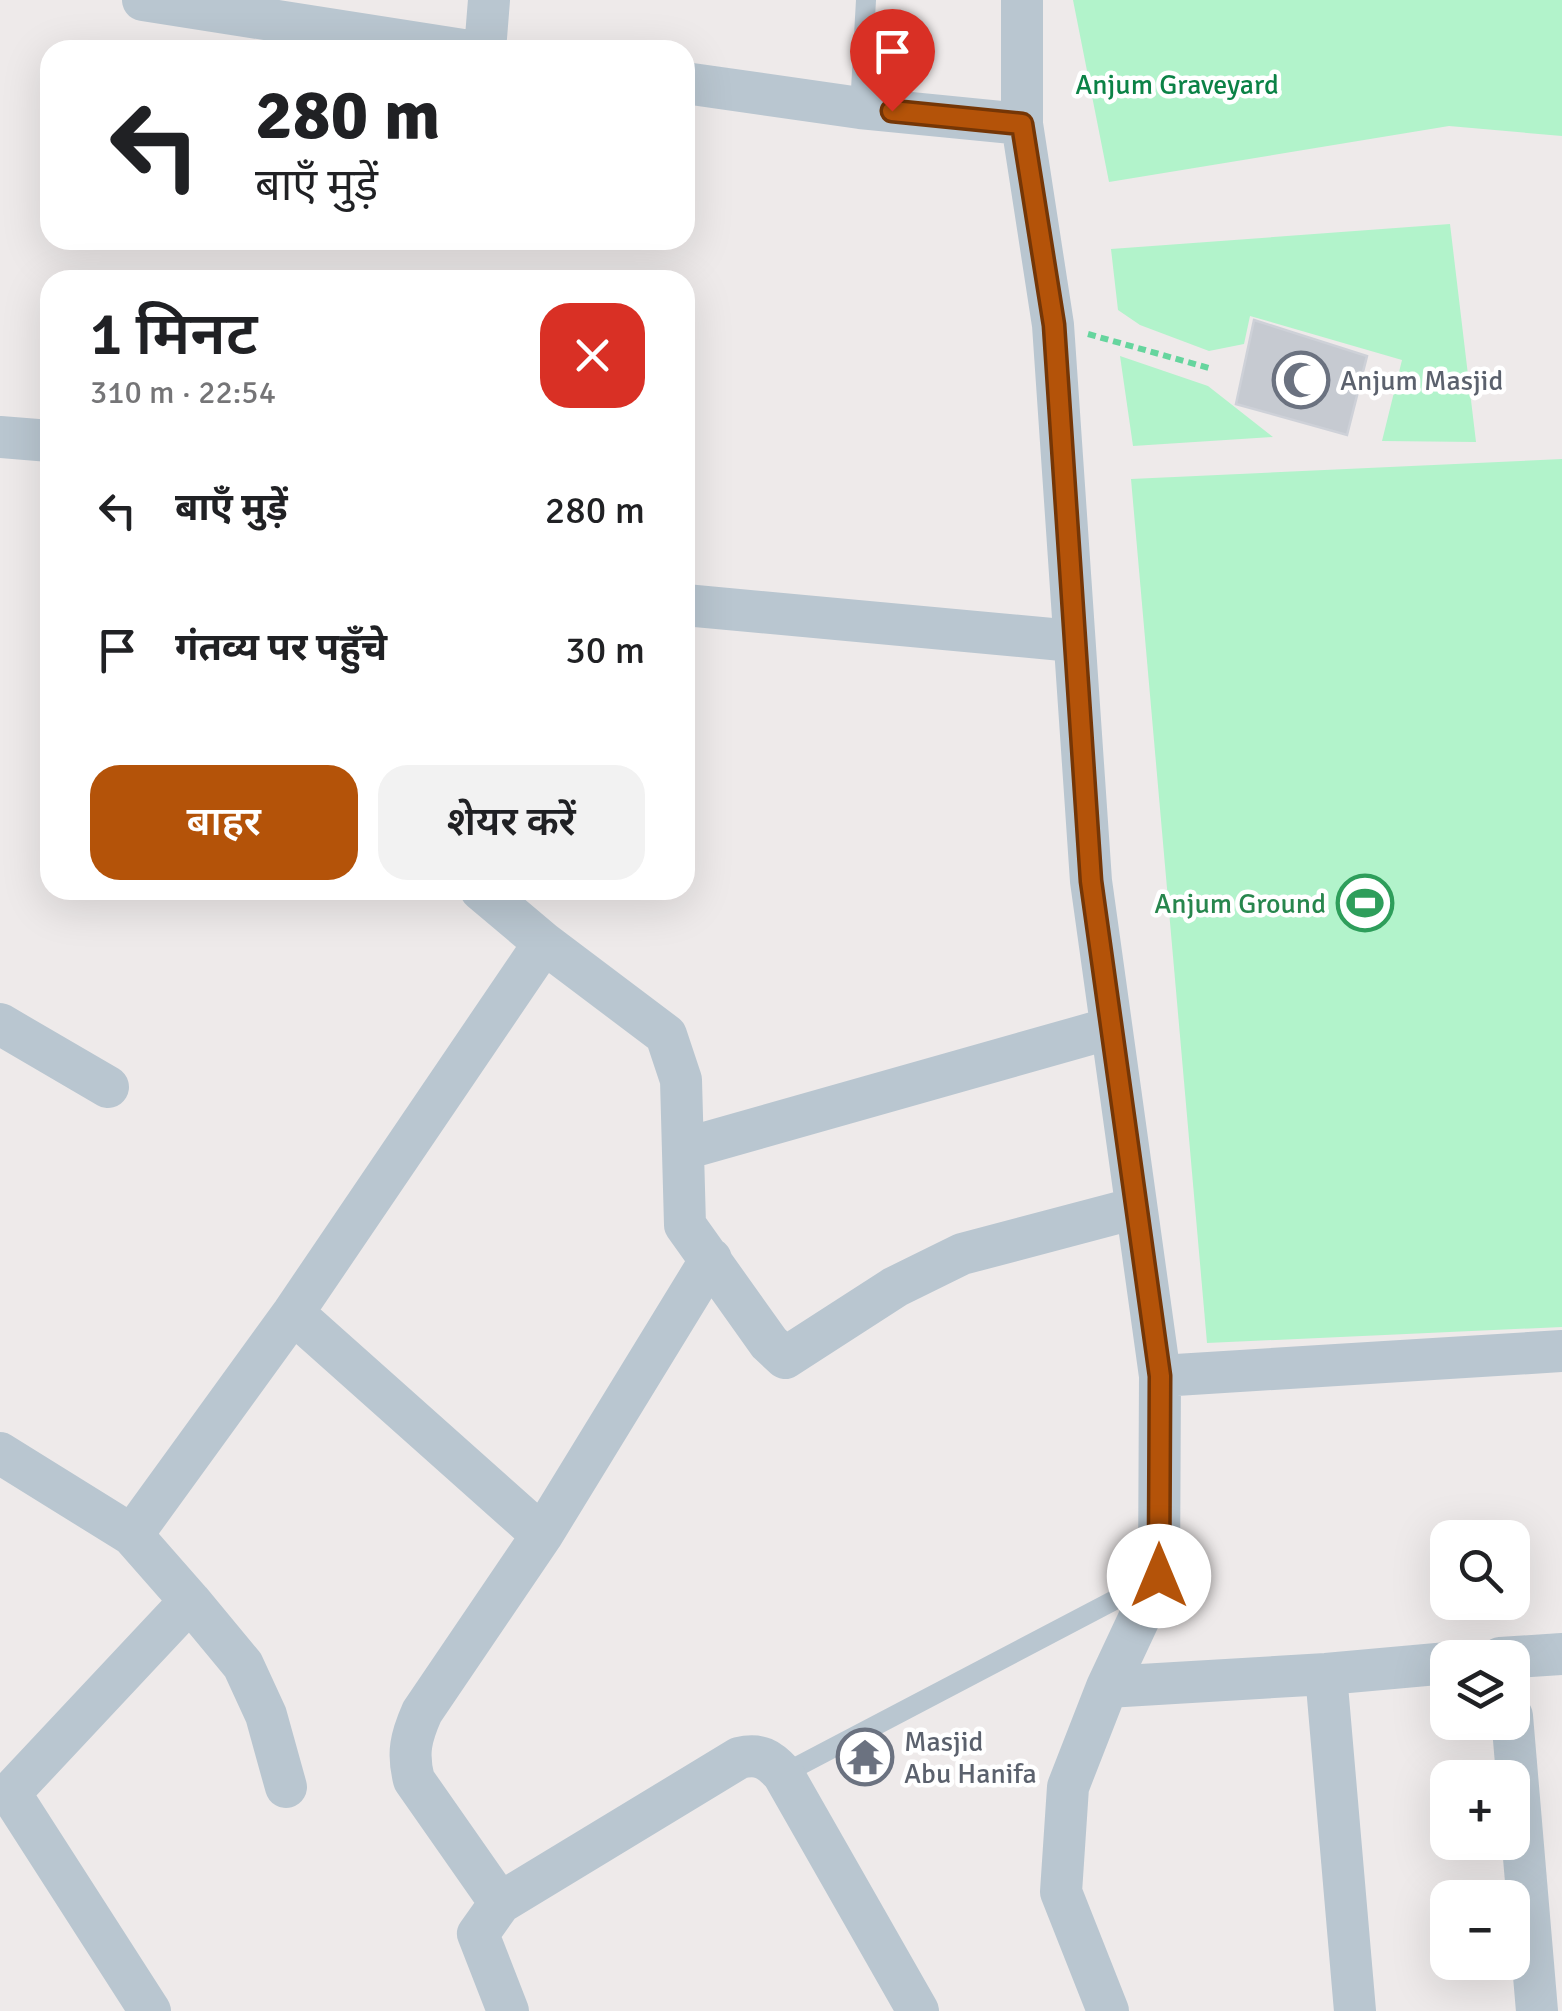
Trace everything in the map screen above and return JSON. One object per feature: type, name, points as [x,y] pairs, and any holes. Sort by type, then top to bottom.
[{"type":"street","points":[[143,0],[398,40]]},
{"type":"street","points":[[486,40],[489,0]]},
{"type":"street","points":[[1022,0],[1022,124],[1054,325],[1091,881],[1160,1376],[1159,1576],[1107,1687],[1068,1787],[1060,1892],[1108,2011]]},
{"type":"street","points":[[695,83],[860,108],[1022,124]]},
{"type":"street","points":[[0,437],[40,440]]},
{"type":"street","points":[[695,606],[1073,641]]},
{"type":"street","points":[[493,900],[666,1035],[681,1080],[684,1224],[785,1358],[895,1287],[962,1254],[1136,1208]]},
{"type":"street","points":[[132,1536],[293,1313],[544,943]]},
{"type":"street","points":[[0,1024],[108,1087]]},
{"type":"street","points":[[684,1150],[1111,1028]]},
{"type":"street","points":[[500,1903],[414,1780],[408,1757],[412,1734],[422,1712],[542,1535],[711,1259]]},
{"type":"street","points":[[293,1313],[542,1535]]},
{"type":"street","points":[[1160,1376],[1562,1351]]},
{"type":"street","points":[[0,1453],[132,1536],[190,1602],[243,1665],[266,1714],[286,1787]]},
{"type":"street","points":[[150,2011],[5,1797],[190,1602]]},
{"type":"street","points":[[1530,1656],[1562,1654]]},
{"type":"street","points":[[1107,1687],[1430,1665]]},
{"type":"street","points":[[1326,1674],[1355,2011]]},
{"type":"street","points":[[1514,1740],[1536,2011]]},
{"type":"street","points":[[508,2011],[478,1934],[500,1903],[739,1758],[755,1754],[770,1760],[783,1774],[918,2011]]},
{"type":"lane","points":[[860,108],[866,0]]},
{"type":"lane","points":[[783,1774],[1159,1576]]},
{"type":"path","points":[[1054,325],[1209,368]]},
{"type":"green space","name":"Anjum Graveyard","points":[[1073,0],[1562,0],[1562,136],[1449,126],[1109,182]]},
{"type":"green space","points":[[1450,224],[1476,442],[1382,441],[1402,360],[1250,316],[1244,344],[1209,351],[1140,325],[1118,310],[1111,249]]},
{"type":"green space","points":[[1120,356],[1208,386],[1273,437],[1133,446]]},
{"type":"green space","name":"Anjum Ground","points":[[1562,459],[1562,1327],[1207,1343],[1131,479]]},
{"type":"building","name":"Anjum Masjid","points":[[1254,320],[1367,356],[1347,435],[1236,404]]},
{"type":"place","name":"Anjum Masjid","points":[[1301,380]]},
{"type":"place","name":"Anjum Ground","points":[[1365,903]]},
{"type":"place","name":"Masjid Abu Hanifa","points":[[865,1757]]},
{"type":"route","points":[[892,111],[1022,124],[1054,325],[1091,881],[1160,1376],[1159,1576]]}]
